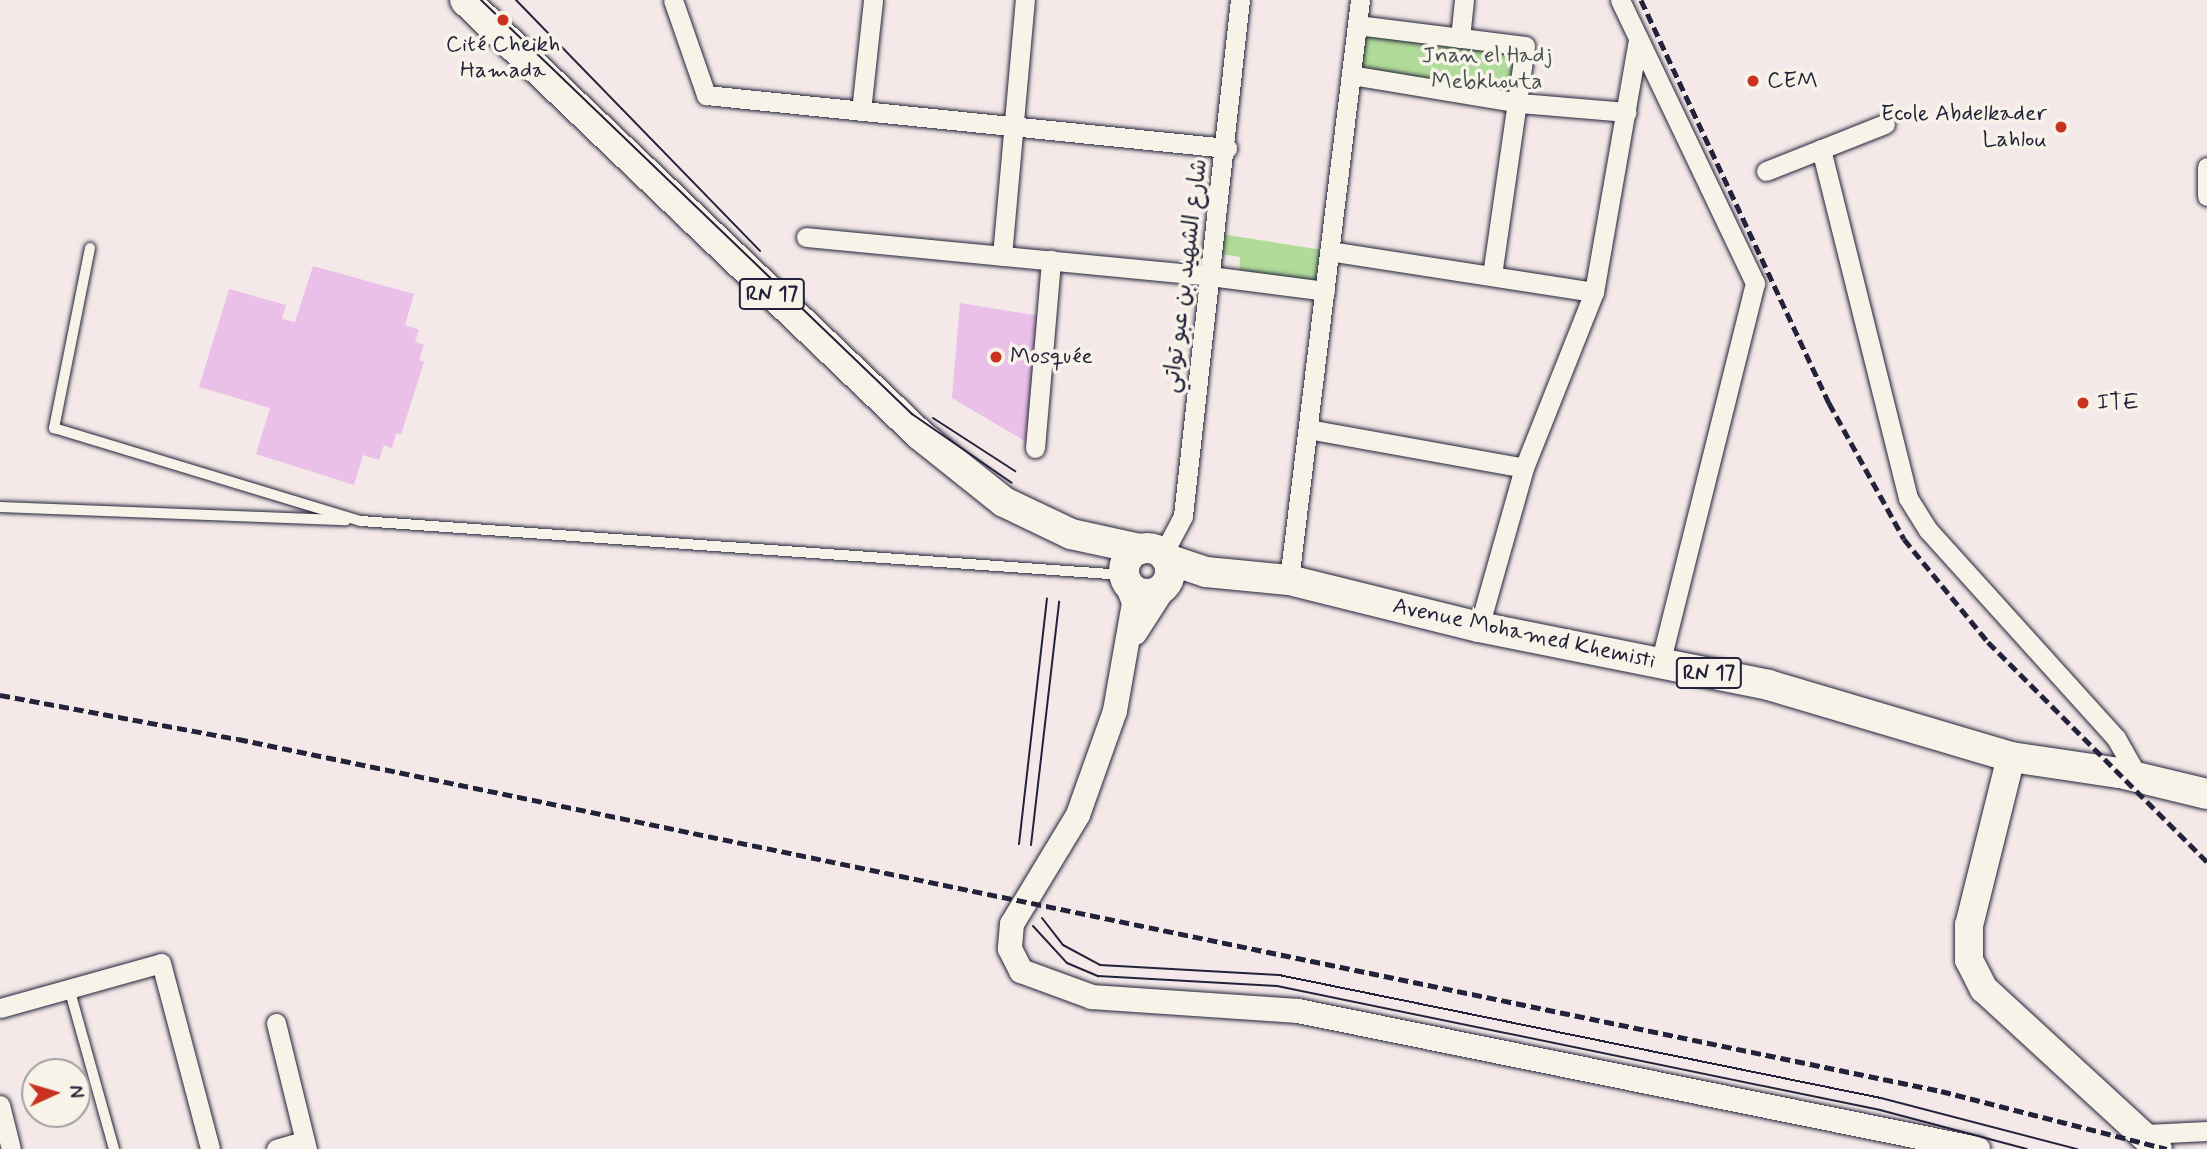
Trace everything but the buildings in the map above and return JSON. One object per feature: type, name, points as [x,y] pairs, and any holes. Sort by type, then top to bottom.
[{"type":"main road","name":"RN 17","points":[[466,0],[920,435],[1004,502],[1143,567]]},
{"type":"main road","name":"Avenue Mohamed Khemisti","points":[[1143,567],[1289,579],[1479,627],[1768,685],[2011,757],[2138,777],[2207,794]]},
{"type":"main road","points":[[2011,757],[1969,925],[1969,960],[1984,989],[2152,1142]]},
{"type":"street","points":[[673,0],[706,95],[1227,148]]},
{"type":"street","points":[[861,111],[873,0]]},
{"type":"street","points":[[1002,256],[1024,0]]},
{"type":"street","name":"شارع الشهيد بن عبو تواتي","points":[[1143,567],[1183,516],[1227,148],[1240,0]]},
{"type":"street","points":[[1289,579],[1360,0]]},
{"type":"street","points":[[1460,38],[1464,0]]},
{"type":"street","points":[[1620,0],[1755,283],[1660,664]]},
{"type":"street","points":[[1357,25],[1525,46],[1520,103],[1492,275]]},
{"type":"street","points":[[1479,627],[1524,468],[1594,292],[1638,39]]},
{"type":"street","points":[[1351,75],[1520,103],[1627,112]]},
{"type":"street","points":[[1766,171],[1885,124]]},
{"type":"street","points":[[1821,149],[1908,498],[1928,530],[2116,738],[2138,777]]},
{"type":"street","points":[[2207,167],[2207,196]]},
{"type":"street","points":[[806,237],[1210,276],[1325,291]]},
{"type":"street","points":[[1329,251],[1594,292]]},
{"type":"street","points":[[1035,448],[1051,260]]},
{"type":"street","points":[[1308,429],[1524,468]]},
{"type":"street","points":[[1130,643],[1134,603],[1143,567]]},
{"type":"street","points":[[1143,567],[1115,711],[1078,815],[1012,923],[1009,937],[1015,961],[1031,978],[1113,1000],[1298,1011],[1978,1149]]},
{"type":"street","points":[[0,1008],[161,963],[210,1149]]},
{"type":"street","points":[[276,1023],[305,1145],[276,1149]]},
{"type":"street","points":[[1,1115],[11,1149]]},
{"type":"street","points":[[2152,1142],[2207,1131]]},
{"type":"lane","points":[[90,248],[54,428],[361,521]]},
{"type":"lane","points":[[0,507],[361,521],[1143,567]]},
{"type":"lane","points":[[69,988],[114,1149]]},
{"type":"green space","name":"Jnan el Hadj Mebkhouta","points":[[1357,25],[1525,46],[1520,103],[1351,75]]},
{"type":"green space","points":[[1215,233],[1329,251],[1325,291],[1239,280],[1240,257],[1213,253]]},
{"type":"tram line","points":[[481,0],[912,414],[1012,483]]},
{"type":"tram line","points":[[516,0],[760,251]]},
{"type":"tram line","points":[[933,418],[1015,471]]},
{"type":"tram line","points":[[1019,844],[1047,599]]},
{"type":"tram line","points":[[1031,845],[1059,602]]},
{"type":"tram line","points":[[1042,918],[1063,945],[1100,965],[1279,975],[1881,1098],[2077,1149]]},
{"type":"tram line","points":[[1033,926],[1067,963],[1098,976],[1277,986],[1880,1110],[2027,1149]]},
{"type":"railway","points":[[1641,0],[1829,403],[1904,539],[1988,642],[2207,862]]},
{"type":"railway","points":[[0,695],[238,739],[1941,1091],[2167,1149]]},
{"type":"place","name":"Cité Cheikh Hamada","points":[[503,20]]},
{"type":"place","name":"CEM","points":[[1753,81]]},
{"type":"place","name":"Ecole Abdelkader Lahlou","points":[[2061,127]]},
{"type":"place","name":"Mosquée","points":[[996,357]]},
{"type":"place","name":"ITE","points":[[2083,403]]}]
